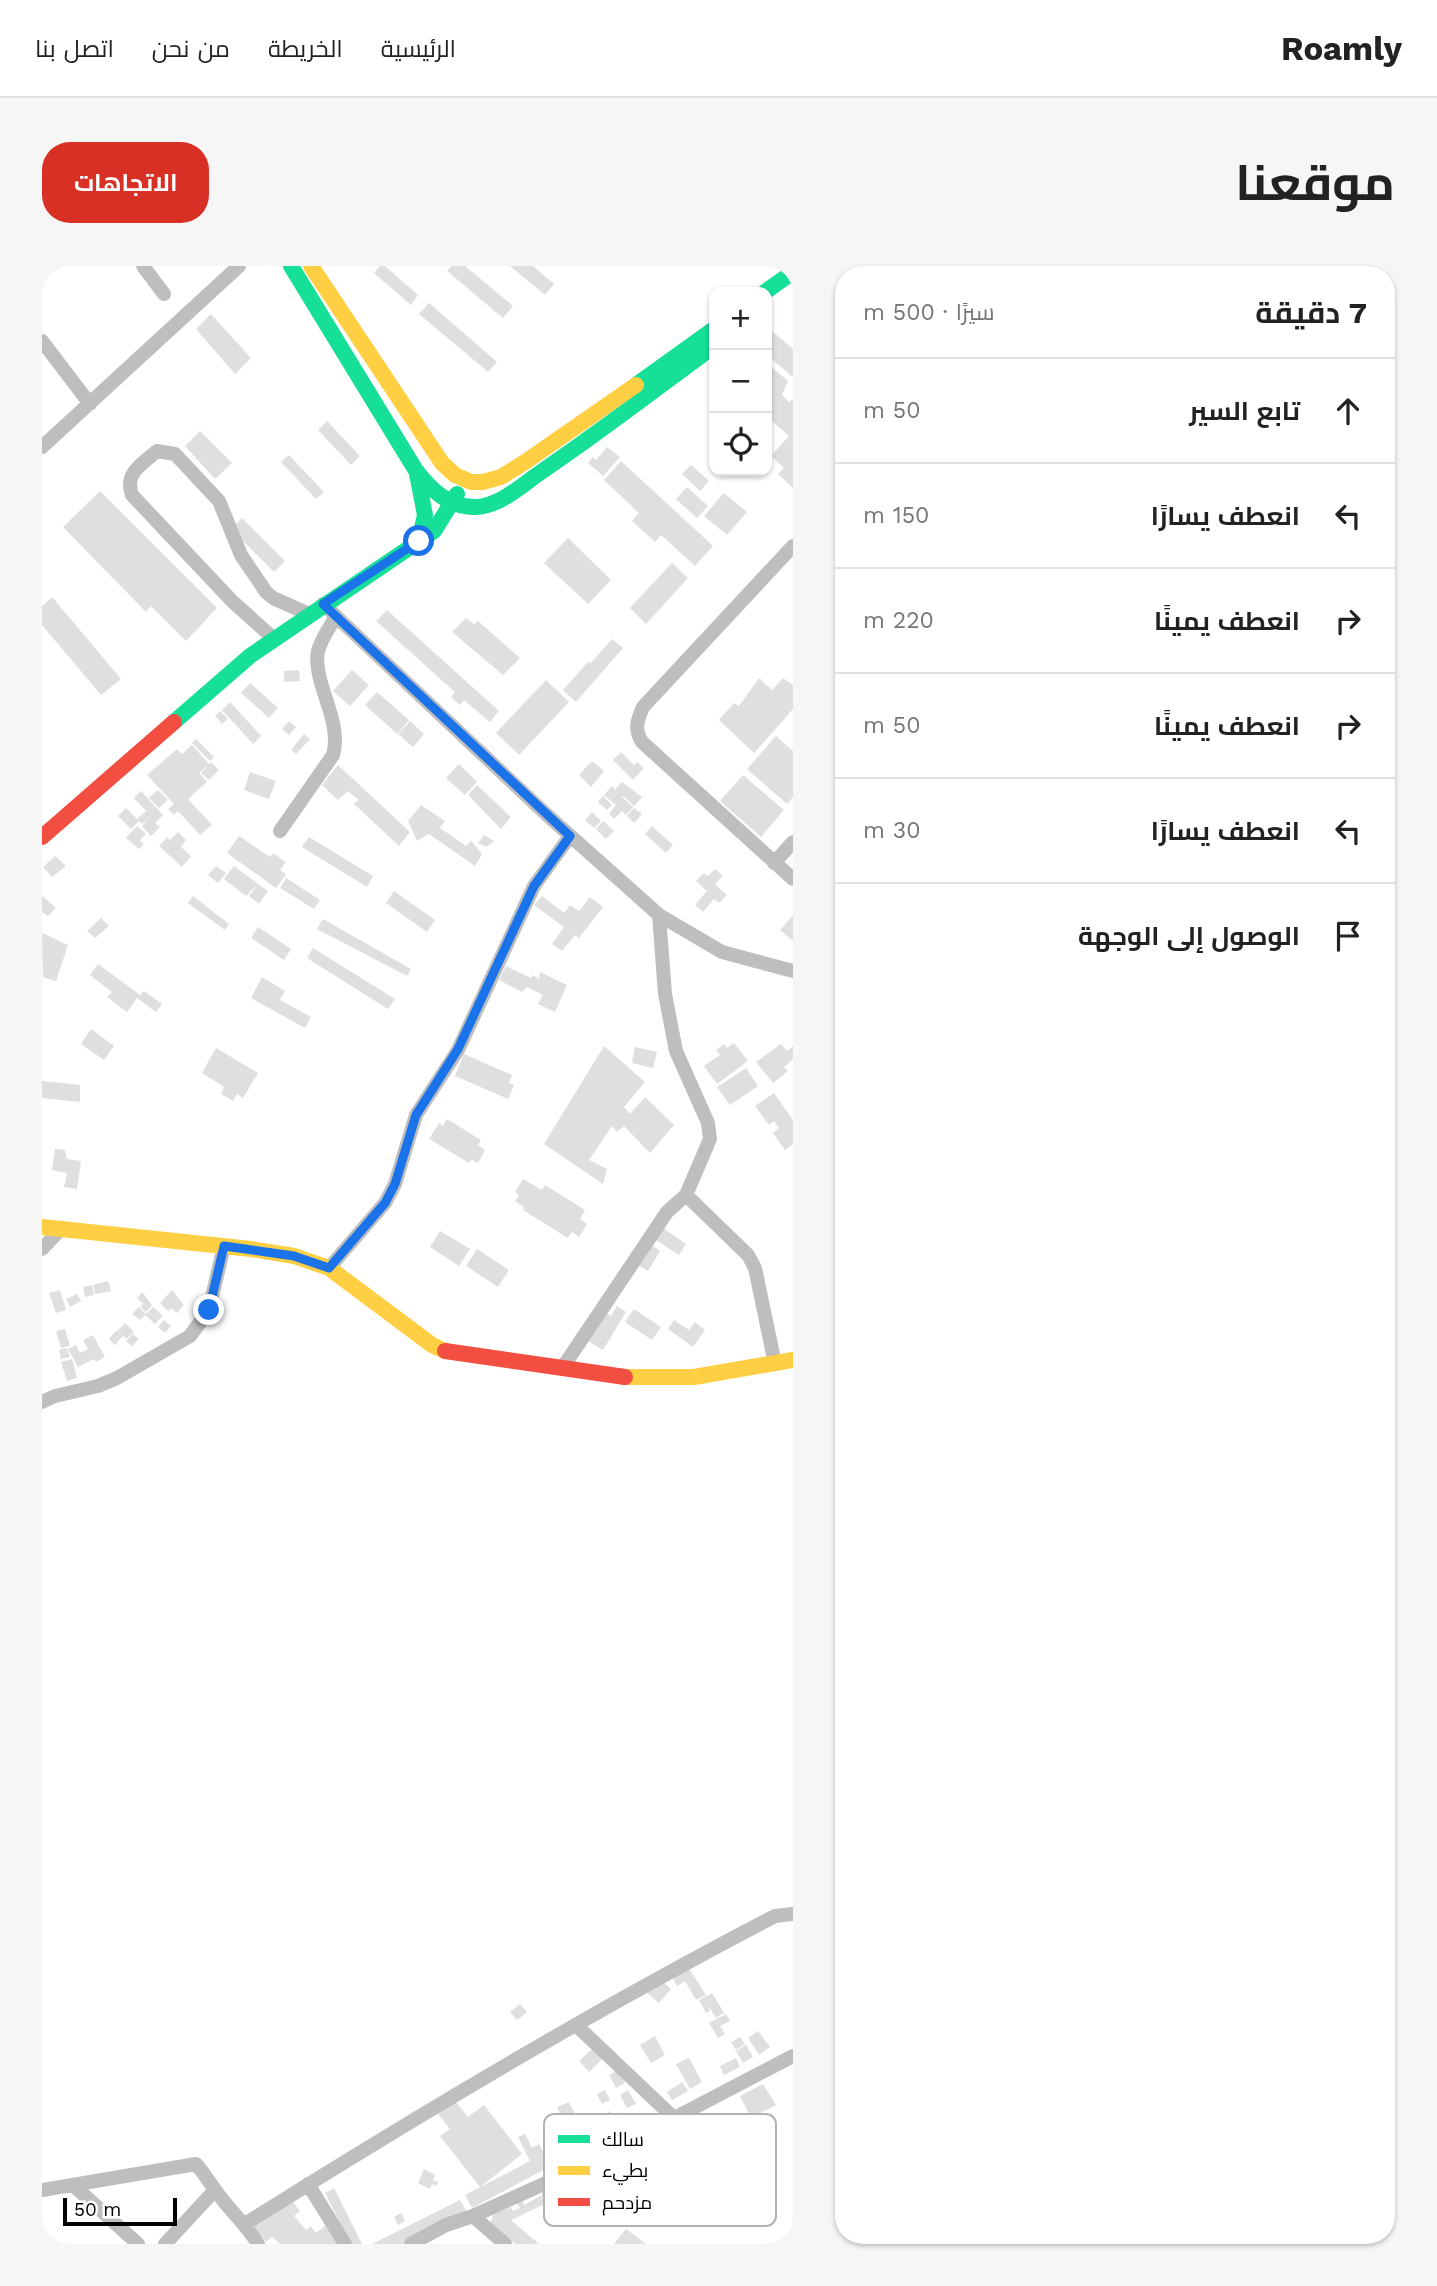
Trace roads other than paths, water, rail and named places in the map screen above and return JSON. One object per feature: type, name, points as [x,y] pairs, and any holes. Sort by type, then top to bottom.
[{"type":"street","points":[[143,266],[164,294]]},
{"type":"street","points":[[42,447],[239,266]]},
{"type":"street","points":[[291,266],[415,469],[429,487],[452,503],[474,508],[512,492],[560,460],[689,356],[709,334]]},
{"type":"street","points":[[311,266],[442,463],[465,481],[483,482],[506,474],[608,405],[689,356],[709,348]]},
{"type":"street","points":[[772,287],[793,272]]},
{"type":"street","points":[[772,303],[793,288]]},
{"type":"street","points":[[42,341],[90,404]]},
{"type":"street","points":[[273,638],[232,601],[132,495],[129,479],[134,471],[157,451],[175,453],[219,500],[241,555],[266,592],[273,598],[309,614]]},
{"type":"street","points":[[415,469],[425,515],[419,541]]},
{"type":"street","points":[[42,837],[189,707],[273,638],[434,531],[465,481]]},
{"type":"street","points":[[793,546],[643,707],[637,721],[636,733],[642,742],[793,879]]},
{"type":"street","points":[[323,604],[570,836],[659,915],[722,952],[793,971]]},
{"type":"street","points":[[280,831],[333,755],[337,742],[318,654],[336,617]]},
{"type":"street","points":[[329,1268],[385,1203],[395,1184],[416,1115],[458,1049],[534,886],[570,836]]},
{"type":"street","points":[[774,863],[793,842]]},
{"type":"street","points":[[563,1367],[667,1212],[685,1195],[710,1139],[708,1123],[676,1051],[666,994],[659,915]]},
{"type":"street","points":[[685,1195],[748,1255],[755,1268],[775,1363]]},
{"type":"street","points":[[42,1227],[294,1256],[329,1268],[432,1345],[447,1352],[627,1377],[694,1377],[793,1360]]},
{"type":"street","points":[[42,1249],[61,1229]]},
{"type":"street","points":[[42,1402],[117,1378],[190,1336],[209,1310],[224,1246]]},
{"type":"street","points":[[245,2224],[487,2076],[649,1982],[775,1916],[793,1914]]},
{"type":"street","points":[[577,2026],[670,2114]]},
{"type":"street","points":[[682,2114],[793,2056]]},
{"type":"street","points":[[42,2190],[196,2164],[258,2244]]},
{"type":"street","points":[[308,2184],[345,2244]]},
{"type":"street","points":[[411,2244],[446,2225],[474,2216],[544,2184]]},
{"type":"street","points":[[73,2185],[138,2244]]},
{"type":"street","points":[[165,2244],[215,2190]]},
{"type":"street","points":[[474,2216],[505,2244]]}]
